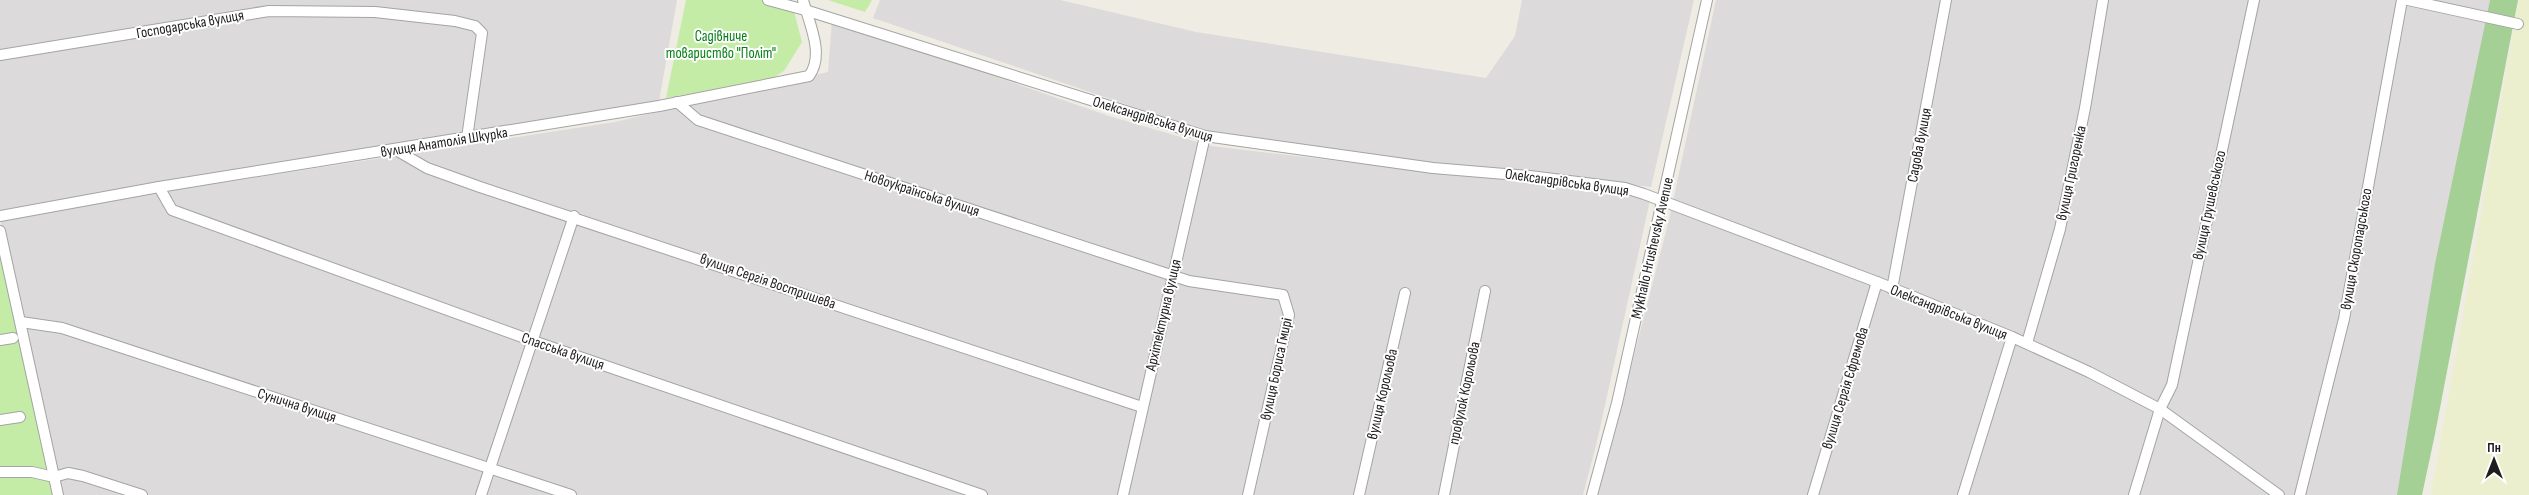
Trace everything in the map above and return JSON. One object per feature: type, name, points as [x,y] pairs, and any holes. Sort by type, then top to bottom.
[{"type":"street","name":"Олександрівська вулиця","points":[[768,0],[804,5],[1206,136],[1433,168],[1530,176],[1625,188],[1877,282],[2027,343],[2160,409],[2279,495]]},
{"type":"street","name":"Mykhailo Hrushevsky Avenue","points":[[1592,495],[1617,403],[1664,201],[1707,0]]},
{"type":"street","name":"Садова вулиця","points":[[1892,289],[1946,0]]},
{"type":"street","name":"вулиця Григоренка","points":[[2027,343],[2060,228],[2085,108],[2104,0]]},
{"type":"street","name":"вулиця Грушевського","points":[[2134,495],[2160,409],[2172,385],[2254,0]]},
{"type":"street","name":"вулиця Скоропадського","points":[[2300,495],[2344,319],[2402,0]]},
{"type":"street","points":[[2408,0],[2518,24]]},
{"type":"street","name":"вулиця Анатолія Шкурка","points":[[0,216],[158,187],[396,150],[677,102],[809,76],[816,68],[817,56],[804,5]]},
{"type":"street","name":"Господарська вулиця","points":[[0,56],[269,11],[375,12],[455,21],[475,26],[482,33],[467,138]]},
{"type":"street","name":"Новоукраїнська вулиця","points":[[677,102],[698,120],[1172,275]]},
{"type":"street","name":"Архітектурна вулиця","points":[[1123,495],[1172,275],[1206,136]]},
{"type":"street","name":"вулиця Сергія Востришева","points":[[396,150],[427,168],[1142,407]]},
{"type":"street","name":"Спасська вулиця","points":[[158,187],[172,210],[533,341],[982,495]]},
{"type":"street","points":[[481,495],[574,216]]},
{"type":"street","points":[[0,231],[58,495]]},
{"type":"street","name":"вулиця Бориса Гмирі","points":[[1172,275],[1190,282],[1283,295],[1286,302],[1289,315],[1248,495]]},
{"type":"street","name":"вулиця Сергія Єфремова","points":[[1813,495],[1877,282]]},
{"type":"street","name":"провулок Корольова","points":[[1444,495],[1486,291]]},
{"type":"street","name":"вулиця Корольова","points":[[1359,495],[1405,293]]},
{"type":"street","name":"Сунична вулиця","points":[[21,322],[62,328],[571,495]]},
{"type":"street","points":[[1963,495],[2012,337]]},
{"type":"street","points":[[0,340],[13,338]]},
{"type":"street","points":[[0,420],[20,417]]},
{"type":"street","points":[[0,472],[32,472],[54,477],[68,473],[142,495]]},
{"type":"shaded area","points":[[0,0],[677,0],[659,101],[159,182],[0,211]]},
{"type":"shaded area","points":[[880,0],[1060,0],[1196,32],[1486,78],[1515,36],[1522,0],[1694,0],[1651,187],[1495,167],[1457,166],[1198,129],[873,18]]},
{"type":"shaded area","points":[[1716,0],[2490,0],[2398,495],[1598,495],[1669,220]]},
{"type":"shaded area","points":[[832,20],[1109,116],[1211,146],[1467,176],[1541,181],[1625,193],[1650,200],[1598,437],[1583,495],[61,495],[0,219],[155,193],[615,122],[828,72]]},
{"type":"green space","name":"Садівниче товариство \"Політ\"","points":[[686,0],[791,0],[802,42],[784,71],[769,80],[666,98]]},
{"type":"green space","points":[[828,0],[872,0],[865,12]]},
{"type":"green space","points":[[2490,0],[2518,0],[2422,495],[2397,495],[2435,264]]},
{"type":"green space","points":[[2519,0],[2529,0],[2529,495],[2431,495]]},
{"type":"green space","points":[[0,233],[58,495],[0,495]]}]
